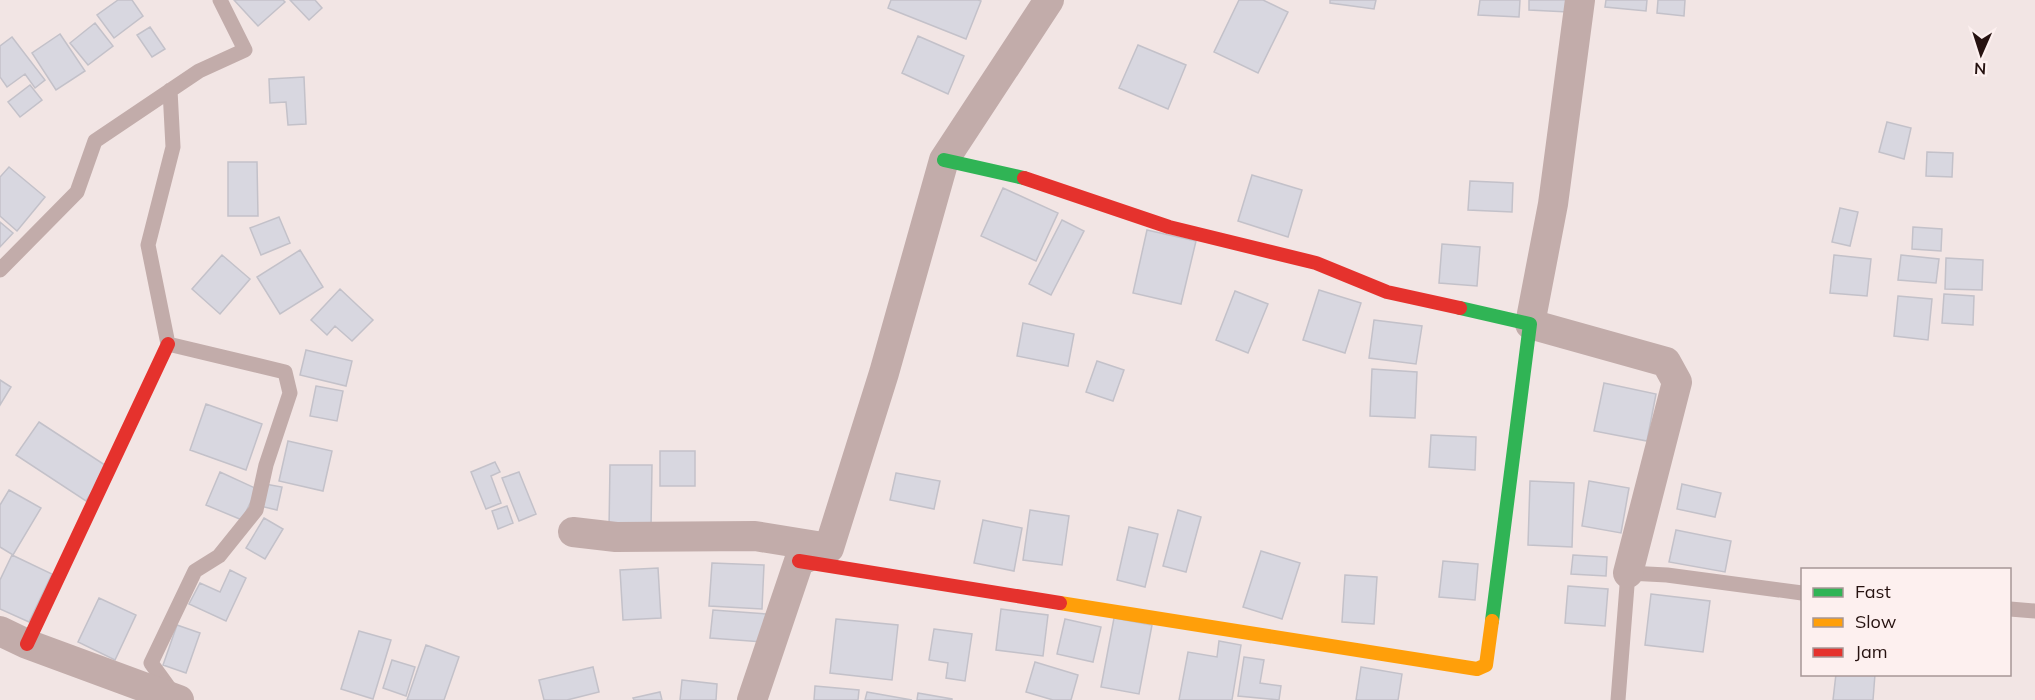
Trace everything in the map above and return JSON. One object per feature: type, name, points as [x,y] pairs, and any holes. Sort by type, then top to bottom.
[{"type":"street","points":[[752,700],[799,561],[829,548],[884,373],[944,160],[1049,0]]},
{"type":"street","points":[[799,561],[1477,669],[1486,665],[1530,324],[1553,204],[1580,0]]},
{"type":"street","points":[[944,160],[1018,176],[1169,227],[1316,263],[1387,292],[1530,324],[1666,362],[1677,382],[1628,573]]},
{"type":"street","points":[[27,644],[168,344]]},
{"type":"street","points":[[573,532],[616,537],[755,536],[829,548]]},
{"type":"street","points":[[0,631],[27,644],[178,700]]},
{"type":"lane","points":[[0,270],[76,192],[95,141],[198,71],[245,50],[220,0]]},
{"type":"lane","points":[[170,90],[172,147],[148,245],[168,344],[285,372],[290,393],[266,465],[256,510],[219,556],[195,571],[151,663],[178,700]]},
{"type":"lane","points":[[1618,700],[1628,573],[1667,574],[1801,593]]},
{"type":"lane","points":[[2011,609],[2035,611]]},
{"type":"building","points":[[118,0],[132,0],[143,16],[114,38],[97,15]]},
{"type":"building","points":[[234,0],[283,0],[285,2],[258,26]]},
{"type":"building","points":[[290,0],[315,0],[322,8],[309,20]]},
{"type":"building","points":[[891,0],[981,1],[966,39],[888,8]]},
{"type":"building","points":[[1239,0],[1263,0],[1288,12],[1258,73],[1214,52]]},
{"type":"building","points":[[1330,0],[1376,0],[1374,9],[1330,3]]},
{"type":"building","points":[[1480,0],[1520,0],[1519,17],[1478,15]]},
{"type":"building","points":[[1529,0],[1568,0],[1568,12],[1529,10]]},
{"type":"building","points":[[1606,0],[1647,0],[1646,11],[1605,7]]},
{"type":"building","points":[[1658,0],[1685,0],[1684,16],[1657,13]]},
{"type":"building","points":[[95,23],[113,46],[88,65],[70,43]]},
{"type":"building","points":[[150,27],[165,49],[152,57],[137,35]]},
{"type":"building","points":[[60,34],[85,71],[56,90],[32,53]]},
{"type":"building","points":[[918,36],[964,56],[948,94],[902,73]]},
{"type":"building","points":[[12,37],[45,80],[35,88],[25,74],[7,87],[0,77],[0,46]]},
{"type":"building","points":[[1138,45],[1186,65],[1168,109],[1119,88]]},
{"type":"building","points":[[304,77],[306,124],[288,125],[286,102],[270,103],[269,79]]},
{"type":"building","points":[[30,85],[42,100],[20,117],[8,102]]},
{"type":"building","points":[[1887,122],[1911,128],[1904,159],[1879,152]]},
{"type":"building","points":[[1927,152],[1953,153],[1952,177],[1926,176]]},
{"type":"building","points":[[228,162],[257,162],[258,216],[228,216]]},
{"type":"building","points":[[9,167],[45,197],[17,231],[0,216],[0,177]]},
{"type":"building","points":[[1252,175],[1302,190],[1288,237],[1238,221]]},
{"type":"building","points":[[1470,181],[1513,183],[1512,212],[1468,210]]},
{"type":"building","points":[[1003,188],[1058,213],[1036,261],[981,236]]},
{"type":"building","points":[[1840,208],[1858,212],[1850,246],[1832,242]]},
{"type":"building","points":[[279,217],[290,243],[261,255],[250,228]]},
{"type":"building","points":[[1062,220],[1084,231],[1051,295],[1029,284]]},
{"type":"building","points":[[0,222],[13,233],[0,247]]},
{"type":"building","points":[[1913,227],[1942,229],[1941,251],[1912,249]]},
{"type":"building","points":[[1147,230],[1196,241],[1181,304],[1133,293]]},
{"type":"building","points":[[1442,244],[1480,247],[1477,286],[1439,283]]},
{"type":"building","points":[[300,250],[323,287],[280,314],[257,277]]},
{"type":"building","points":[[222,255],[250,279],[220,314],[192,289]]},
{"type":"building","points":[[1834,255],[1871,259],[1867,296],[1830,293]]},
{"type":"building","points":[[1901,255],[1939,259],[1936,283],[1898,280]]},
{"type":"building","points":[[1946,258],[1983,260],[1982,290],[1945,289]]},
{"type":"building","points":[[340,289],[373,320],[352,341],[335,326],[327,335],[311,320]]},
{"type":"building","points":[[1319,290],[1361,303],[1345,353],[1303,340]]},
{"type":"building","points":[[1235,291],[1268,304],[1248,353],[1216,340]]},
{"type":"building","points":[[1944,294],[1974,296],[1973,325],[1942,323]]},
{"type":"building","points":[[1898,296],[1932,299],[1928,340],[1894,336]]},
{"type":"building","points":[[1374,320],[1422,326],[1416,364],[1369,358]]},
{"type":"building","points":[[1023,323],[1074,334],[1068,366],[1017,356]]},
{"type":"building","points":[[306,350],[352,361],[346,386],[300,375]]},
{"type":"building","points":[[1097,361],[1124,370],[1113,401],[1086,392]]},
{"type":"building","points":[[1372,369],[1417,372],[1415,418],[1370,416]]},
{"type":"building","points":[[0,380],[11,387],[0,405]]},
{"type":"building","points":[[1604,383],[1656,394],[1647,441],[1594,431]]},
{"type":"building","points":[[316,386],[343,391],[337,421],[310,416]]},
{"type":"building","points":[[206,404],[262,424],[246,470],[190,450]]},
{"type":"building","points":[[39,422],[108,467],[86,501],[16,455]]},
{"type":"building","points":[[1431,435],[1476,437],[1475,470],[1429,467]]},
{"type":"building","points":[[288,441],[332,451],[323,491],[279,481]]},
{"type":"building","points":[[660,451],[695,451],[695,486],[660,486]]},
{"type":"building","points":[[495,462],[500,472],[491,476],[501,503],[486,509],[471,472]]},
{"type":"building","points":[[610,465],[652,465],[651,529],[609,529]]},
{"type":"building","points":[[220,472],[257,489],[242,520],[206,505]]},
{"type":"building","points":[[519,472],[536,514],[519,521],[502,478]]},
{"type":"building","points":[[896,473],[940,481],[934,509],[890,500]]},
{"type":"building","points":[[1530,481],[1574,483],[1572,547],[1528,545]]},
{"type":"building","points":[[1589,481],[1629,488],[1621,533],[1582,526]]},
{"type":"building","points":[[265,484],[282,487],[277,510],[260,506]]},
{"type":"building","points":[[1682,484],[1721,493],[1715,517],[1677,509]]},
{"type":"building","points":[[9,490],[41,508],[13,555],[0,547],[0,505]]},
{"type":"building","points":[[507,506],[513,523],[498,529],[492,511]]},
{"type":"building","points":[[1030,510],[1069,516],[1062,565],[1023,560]]},
{"type":"building","points":[[1178,510],[1201,517],[1186,572],[1163,566]]},
{"type":"building","points":[[264,518],[283,529],[265,559],[246,548]]},
{"type":"building","points":[[983,520],[1022,528],[1014,571],[974,563]]},
{"type":"building","points":[[1129,527],[1158,534],[1145,587],[1117,580]]},
{"type":"building","points":[[1676,530],[1731,541],[1725,572],[1669,562]]},
{"type":"building","points":[[1261,551],[1300,563],[1282,619],[1243,607]]},
{"type":"building","points":[[12,555],[52,574],[29,622],[0,609],[0,580]]},
{"type":"building","points":[[1573,555],[1607,557],[1606,576],[1571,574]]},
{"type":"building","points":[[1443,561],[1478,564],[1475,600],[1439,597]]},
{"type":"building","points":[[712,563],[764,565],[762,609],[709,606]]},
{"type":"building","points":[[658,568],[661,618],[623,620],[620,570]]},
{"type":"building","points":[[230,570],[246,578],[226,621],[189,604],[200,583],[220,592]]},
{"type":"building","points":[[1345,575],[1377,577],[1374,624],[1342,622]]},
{"type":"building","points":[[1568,586],[1608,589],[1605,626],[1565,623]]},
{"type":"building","points":[[1651,594],[1710,601],[1703,652],[1645,645]]},
{"type":"building","points":[[99,598],[136,615],[115,660],[78,642]]},
{"type":"building","points":[[1001,609],[1048,615],[1043,656],[996,650]]},
{"type":"building","points":[[713,610],[766,614],[763,642],[710,638]]},
{"type":"building","points":[[1114,618],[1152,625],[1139,694],[1101,687]]},
{"type":"building","points":[[836,619],[898,625],[892,680],[830,673]]},
{"type":"building","points":[[1065,619],[1101,627],[1093,662],[1057,654]]},
{"type":"building","points":[[177,625],[200,633],[186,673],[163,665]]},
{"type":"building","points":[[934,629],[972,634],[965,681],[946,678],[948,663],[929,660]]},
{"type":"building","points":[[359,631],[391,640],[373,699],[341,689]]},
{"type":"building","points":[[1219,641],[1241,645],[1232,700],[1179,700],[1188,652],[1217,657]]},
{"type":"building","points":[[426,645],[459,657],[444,700],[407,700]]},
{"type":"building","points":[[1244,657],[1264,660],[1260,683],[1281,686],[1279,700],[1238,696]]},
{"type":"building","points":[[392,660],[415,667],[406,696],[383,688]]},
{"type":"building","points":[[1035,662],[1078,675],[1071,700],[1053,700],[1026,692]]},
{"type":"building","points":[[593,667],[599,692],[567,700],[544,700],[539,680]]},
{"type":"building","points":[[1361,667],[1402,674],[1398,700],[1356,700]]},
{"type":"building","points":[[1836,676],[1875,676],[1873,700],[1833,700]]},
{"type":"building","points":[[682,680],[717,684],[716,700],[680,700]]},
{"type":"building","points":[[815,686],[859,690],[858,700],[814,700]]},
{"type":"building","points":[[660,692],[662,700],[634,700],[633,698]]},
{"type":"building","points":[[867,692],[912,700],[865,700]]},
{"type":"building","points":[[918,693],[952,699],[952,700],[917,700]]},
{"type":"traffic: fast","points":[[944,160],[1024,178]]},
{"type":"traffic: fast","points":[[1460,308],[1530,324],[1492,621]]},
{"type":"traffic: slow","points":[[1060,603],[1477,669],[1486,665],[1492,621]]},
{"type":"traffic: jam","points":[[1024,178],[1169,227],[1316,263],[1387,292],[1460,308]]},
{"type":"traffic: jam","points":[[27,644],[168,344]]},
{"type":"traffic: jam","points":[[799,561],[1060,603]]}]
